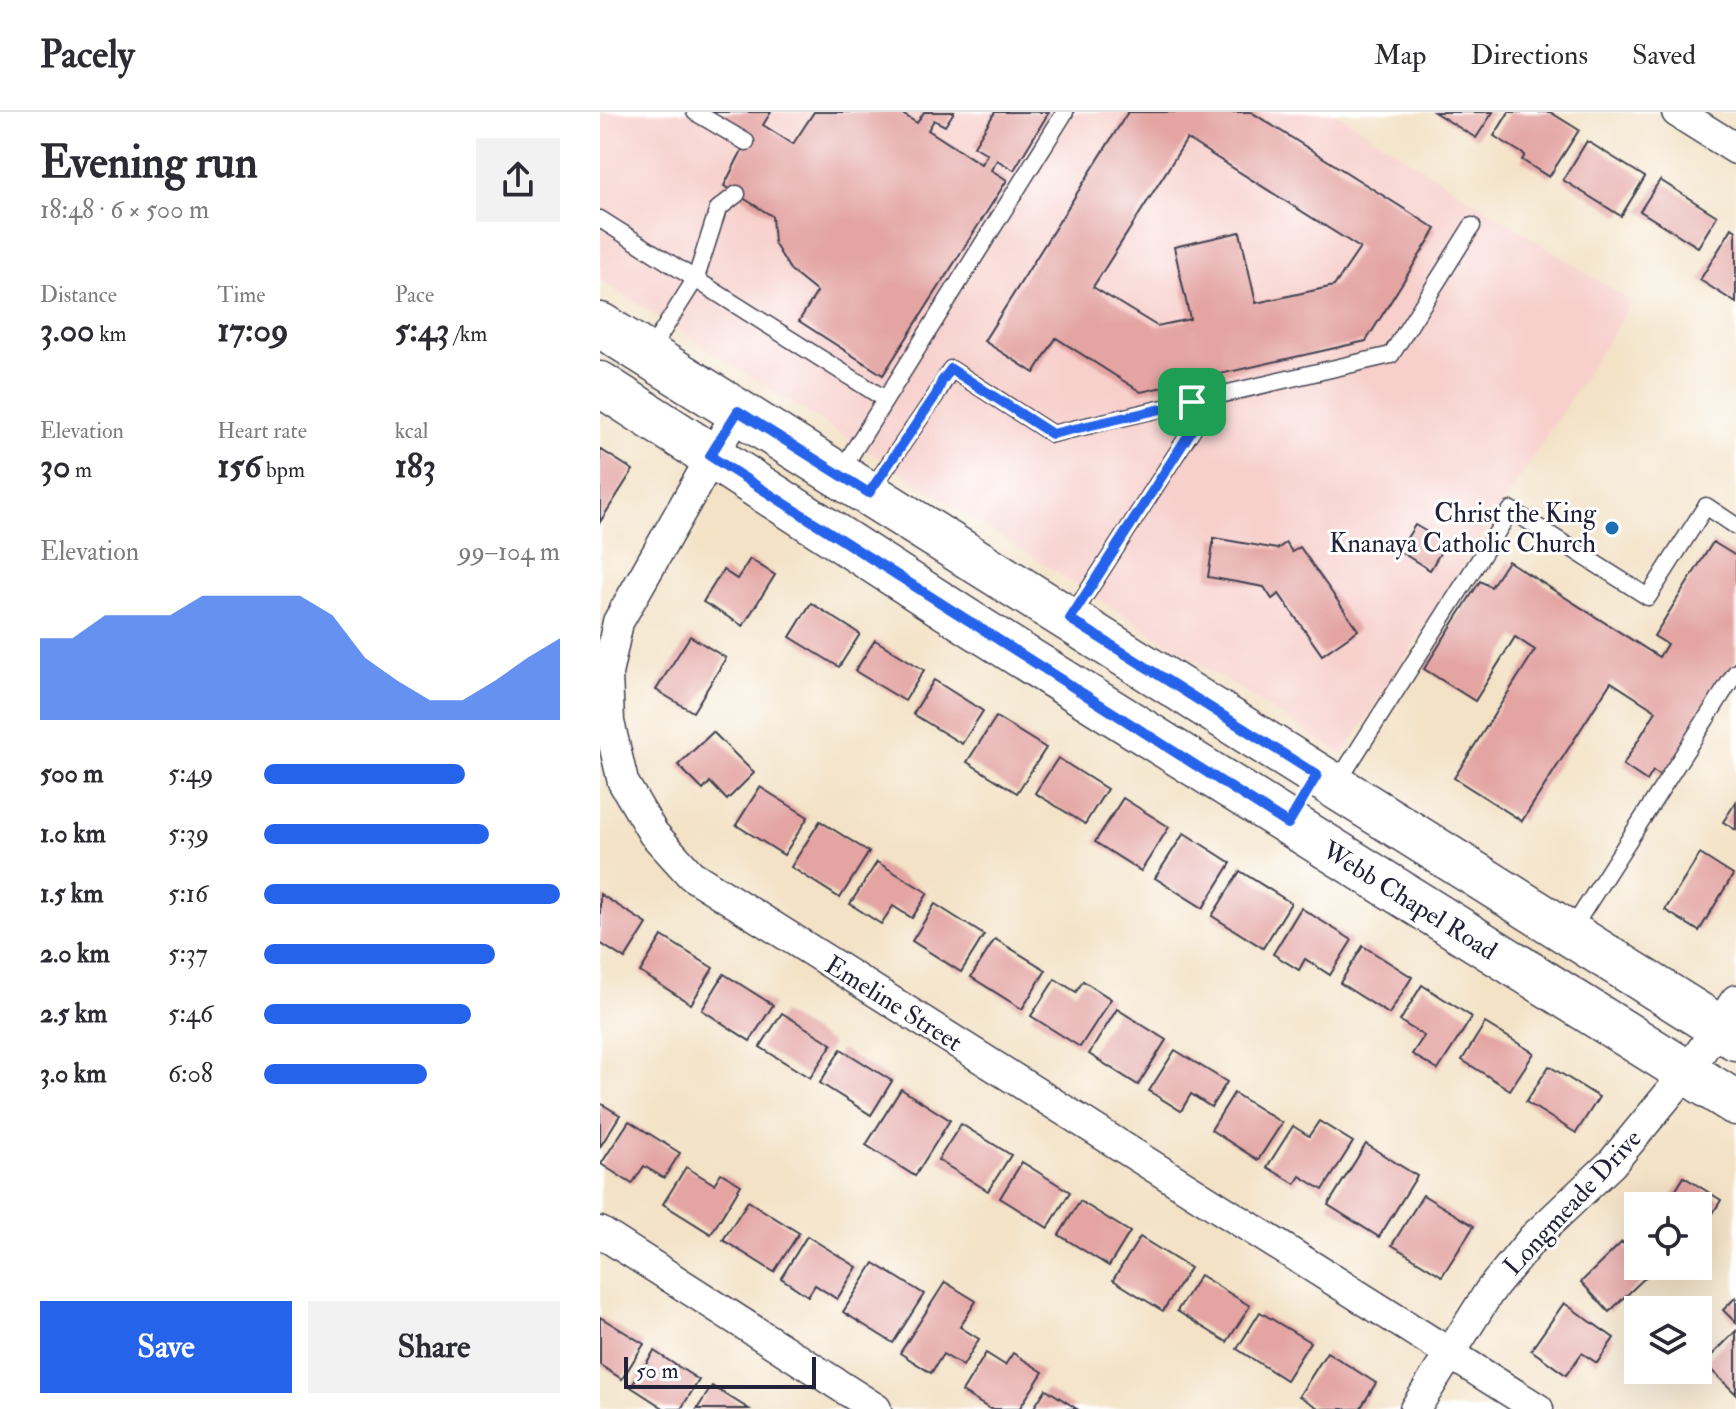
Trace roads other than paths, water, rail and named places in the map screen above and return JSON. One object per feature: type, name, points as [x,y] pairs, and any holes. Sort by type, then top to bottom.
[{"type":"main road","points":[[600,325],[1569,933],[1730,1022]]},
{"type":"main road","name":"Webb Chapel Road","points":[[600,384],[1288,824],[1736,1103]]},
{"type":"main road","points":[[840,539],[854,484]]},
{"type":"main road","points":[[1288,824],[1317,775]]},
{"type":"street","points":[[1677,112],[1736,149]]},
{"type":"street","name":"Emeline Street","points":[[738,411],[618,622],[607,674],[609,722],[623,782],[653,833],[691,875],[1538,1409]]},
{"type":"street","name":"Longmeade Drive","points":[[1415,1409],[1489,1292],[1533,1238],[1612,1163],[1730,1022]]},
{"type":"street","points":[[600,1232],[876,1409]]},
{"type":"lane","points":[[695,112],[746,142]]},
{"type":"lane","points":[[854,484],[885,399],[1065,112]]},
{"type":"lane","points":[[647,354],[696,278],[718,209],[737,194]]},
{"type":"lane","points":[[600,219],[885,399]]},
{"type":"lane","points":[[854,484],[936,395],[951,369],[1052,434],[1391,355],[1472,226]]},
{"type":"lane","points":[[1070,619],[1195,425],[1192,402]]},
{"type":"lane","points":[[1317,775],[1346,769],[1511,510],[1648,597],[1706,506],[1736,526]]},
{"type":"lane","points":[[1569,933],[1736,672]]},
{"type":"place","name":"Christ the King Knanaya Catholic Church","points":[[1612,528]]}]
